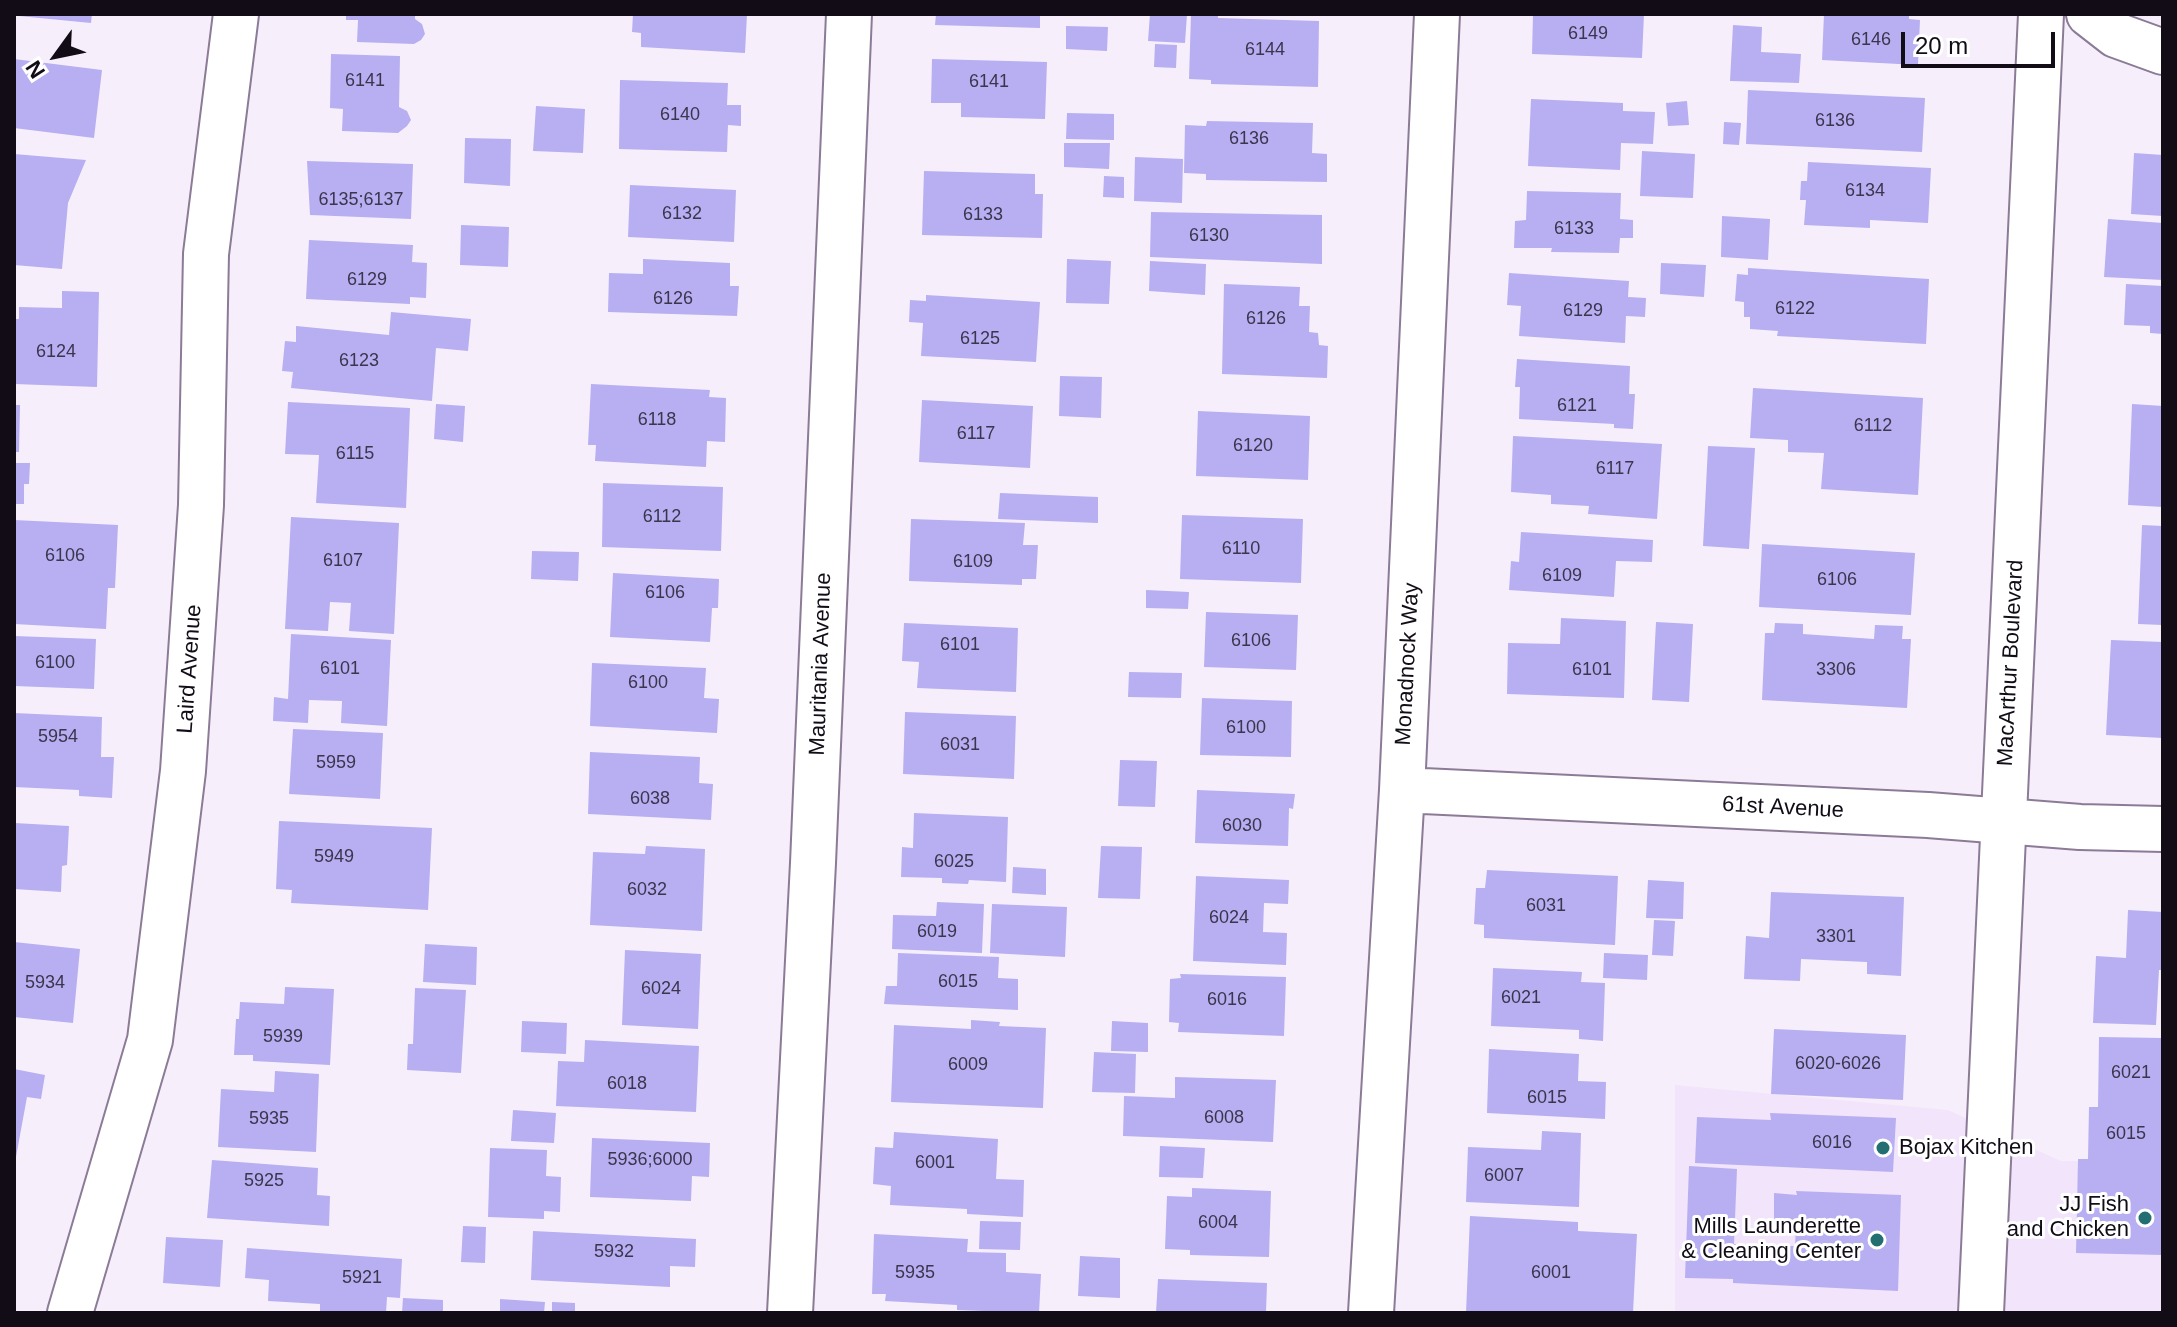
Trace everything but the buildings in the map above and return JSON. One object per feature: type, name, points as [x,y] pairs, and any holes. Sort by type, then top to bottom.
[{"type":"street","name":"Laird Avenue","points":[[70,1313],[150,1040],[183,771],[201,505],[206,254],[236,14]]},
{"type":"street","name":"Mauritania Avenue","points":[[790,1313],[849,14]]},
{"type":"street","name":"Monadnock Way","points":[[1371,1313],[1402,790],[1437,14]]},
{"type":"street","name":"MacArthur Boulevard","points":[[1981,1313],[2041,14]]},
{"type":"street","points":[[2089,14],[2116,35],[2163,52]]},
{"type":"street","name":"61st Avenue","points":[[1402,790],[2163,829]]},
{"type":"shaded area","points":[[1675,1085],[1948,1110],[2061,1161],[2163,1161],[2163,1313],[1675,1313]]},
{"type":"place","name":"Bojax Kitchen","points":[[1883,1148]]},
{"type":"place","name":"JJ Fish and Chicken","points":[[2145,1218]]},
{"type":"place","name":"Mills Launderette & Cleaning Center","points":[[1877,1240]]}]
